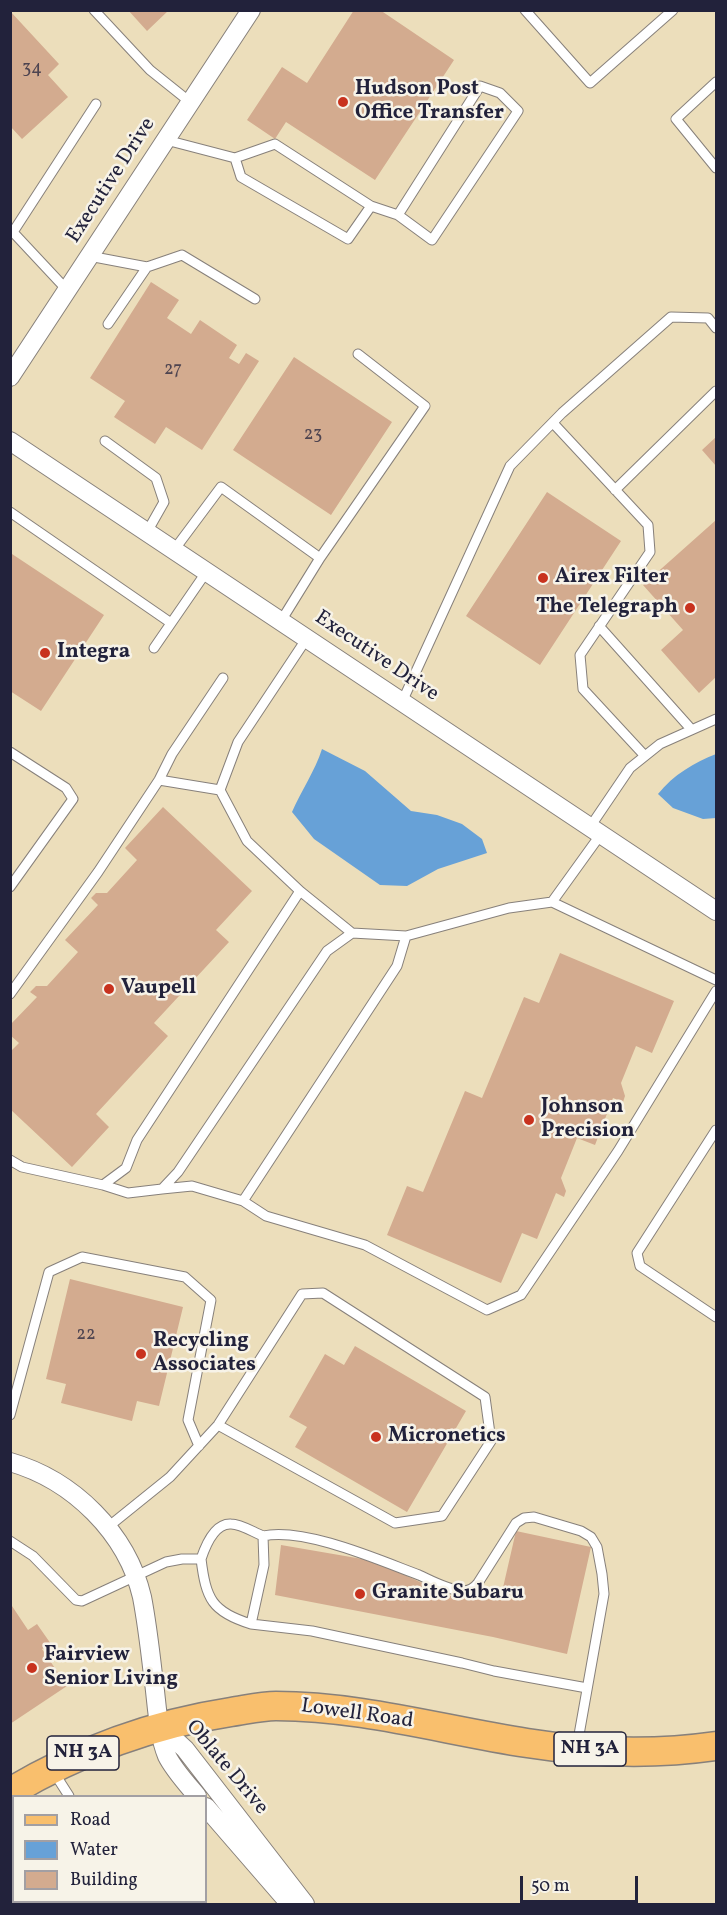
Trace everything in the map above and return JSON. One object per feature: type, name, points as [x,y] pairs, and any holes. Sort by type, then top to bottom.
[{"type":"main road","name":"Lowell Road","points":[[10,1792],[52,1769],[109,1743],[160,1726],[209,1715],[273,1706],[319,1707],[356,1712],[527,1743],[577,1749],[641,1753],[717,1746]]},
{"type":"street","name":"Executive Drive","points":[[10,377],[251,10]]},
{"type":"street","name":"Executive Drive","points":[[10,441],[596,831],[715,905]]},
{"type":"street","points":[[10,1462],[40,1473],[78,1498],[108,1527],[128,1559],[141,1597],[160,1726]]},
{"type":"street","name":"Oblate Drive","points":[[160,1726],[168,1757],[196,1795]]},
{"type":"street","name":"Oblate Drive","points":[[160,1726],[185,1749],[305,1905]]},
{"type":"street","name":"Oblate Drive","points":[[207,1808],[290,1905]]},
{"type":"lane","points":[[94,10],[150,70],[190,102]]},
{"type":"lane","points":[[525,10],[590,83],[673,10]]},
{"type":"lane","points":[[717,82],[676,119],[717,168]]},
{"type":"lane","points":[[166,140],[235,158],[275,144],[371,206],[398,215],[432,240],[518,111],[500,93],[480,86],[398,215]]},
{"type":"lane","points":[[67,290],[12,230],[96,104]]},
{"type":"lane","points":[[235,158],[241,177],[348,239],[371,206]]},
{"type":"lane","points":[[89,256],[147,267],[182,255],[255,298]]},
{"type":"lane","points":[[108,324],[147,267]]},
{"type":"lane","points":[[402,702],[510,466],[553,423],[671,317],[708,318],[717,328]]},
{"type":"lane","points":[[281,621],[320,558],[425,406],[358,354]]},
{"type":"lane","points":[[615,490],[717,391]]},
{"type":"lane","points":[[553,423],[648,525],[650,552],[580,655],[583,689],[645,756]]},
{"type":"lane","points":[[105,441],[156,478],[164,502],[147,532]]},
{"type":"lane","points":[[174,550],[221,487],[320,558]]},
{"type":"lane","points":[[10,512],[171,623]]},
{"type":"lane","points":[[154,648],[207,571]]},
{"type":"lane","points":[[599,626],[691,729]]},
{"type":"lane","points":[[307,638],[238,742],[220,790],[247,841],[300,891],[352,933],[406,936],[509,908],[552,902],[717,980]]},
{"type":"lane","points":[[10,993],[98,872],[223,678]]},
{"type":"lane","points":[[552,902],[596,831],[630,768],[660,744],[717,719]]},
{"type":"lane","points":[[10,752],[66,788],[73,799],[15,872],[10,887]]},
{"type":"lane","points":[[159,780],[220,790]]},
{"type":"lane","points":[[103,1185],[126,1168],[137,1140],[300,891]]},
{"type":"lane","points":[[162,1189],[178,1172],[327,951],[352,933]]},
{"type":"lane","points":[[243,1201],[397,966],[406,936]]},
{"type":"lane","points":[[10,1160],[22,1167],[103,1185],[128,1193],[192,1186],[243,1201],[266,1216],[365,1245],[487,1310],[521,1295],[618,1151],[717,991]]},
{"type":"lane","points":[[717,1130],[637,1253],[640,1266],[717,1317]]},
{"type":"lane","points":[[10,1415],[49,1272],[82,1257],[185,1277],[211,1300],[188,1420],[199,1446]]},
{"type":"lane","points":[[108,1527],[170,1477],[218,1425],[302,1293],[323,1293],[485,1398],[491,1441],[442,1516],[394,1523],[218,1425]]},
{"type":"lane","points":[[577,1749],[604,1594],[597,1547],[591,1538],[581,1531],[534,1517],[524,1518],[516,1523],[478,1583],[473,1589],[466,1591],[358,1552],[300,1536],[282,1534],[263,1536],[230,1524],[221,1526],[213,1534],[201,1559],[210,1598],[218,1610],[231,1618],[251,1624],[312,1631],[494,1671],[587,1688]]},
{"type":"lane","points":[[251,1624],[264,1565],[263,1536]]},
{"type":"lane","points":[[10,1541],[33,1556],[76,1600],[82,1601],[166,1562],[182,1558],[201,1559]]},
{"type":"lane","points":[[52,1769],[68,1795]]},
{"type":"water","points":[[322,749],[365,771],[411,811],[437,815],[462,824],[482,839],[487,853],[438,869],[407,886],[380,885],[314,839],[292,812]]},
{"type":"water","points":[[716,754],[716,818],[703,819],[673,808],[658,794],[685,770]]},
{"type":"building","points":[[128,10],[169,10],[147,31]]},
{"type":"building","name":"Hudson Post Office Transfer","points":[[354,10],[380,10],[454,60],[375,180],[286,122],[275,139],[247,120],[282,67],[307,83]]},
{"type":"building","points":[[10,11],[59,64],[48,75],[68,97],[22,139],[10,126]]},
{"type":"building","points":[[151,282],[179,300],[167,318],[191,334],[200,320],[237,345],[229,358],[239,364],[246,353],[259,361],[202,450],[166,427],[155,444],[114,417],[125,401],[90,378]]},
{"type":"building","points":[[294,357],[392,422],[331,515],[233,450]]},
{"type":"building","points":[[716,437],[716,466],[702,450]]},
{"type":"building","name":"Airex Filter","points":[[547,492],[621,541],[540,665],[466,616]]},
{"type":"building","name":"The Telegraph","points":[[716,520],[716,677],[699,693],[661,650],[683,630],[643,585]]},
{"type":"building","name":"Integra","points":[[12,554],[104,615],[41,711],[10,691]]},
{"type":"building","name":"Vaupell","points":[[163,807],[252,891],[216,930],[229,942],[154,1023],[168,1036],[96,1114],[109,1127],[72,1167],[10,1109],[10,1052],[19,1043],[10,1035],[10,1025],[37,997],[30,992],[36,986],[47,986],[78,952],[65,940],[98,905],[91,898],[96,893],[107,893],[137,860],[125,848]]},
{"type":"building","name":"Johnson Precision","points":[[560,953],[674,1001],[652,1053],[636,1046],[621,1083],[625,1096],[623,1102],[613,1098],[595,1145],[577,1138],[561,1178],[566,1191],[564,1197],[556,1193],[537,1239],[522,1233],[501,1283],[387,1235],[407,1186],[423,1192],[465,1091],[482,1098],[524,997],[539,1003]]},
{"type":"building","points":[[70,1279],[183,1307],[159,1406],[137,1401],[132,1421],[61,1403],[66,1384],[46,1379]]},
{"type":"building","name":"Micronetics","points":[[355,1346],[466,1411],[407,1512],[295,1447],[307,1427],[289,1417],[325,1354],[344,1365]]},
{"type":"building","name":"Granite Subaru","points":[[516,1531],[591,1547],[567,1654],[493,1637],[275,1595],[281,1545],[374,1561],[455,1598],[502,1592]]},
{"type":"building","name":"Fairview Senior Living","points":[[10,1603],[28,1630],[37,1624],[51,1644],[42,1649],[67,1686],[10,1724]]},
{"type":"building","points":[[10,1866],[12,1866],[12,1903],[64,1903],[10,1904]]},
{"type":"place","name":"Hudson Post Office Transfer","points":[[343,102]]},
{"type":"place","name":"Airex Filter","points":[[543,578]]},
{"type":"place","name":"The Telegraph","points":[[690,608]]},
{"type":"place","name":"Integra","points":[[45,653]]},
{"type":"place","name":"Vaupell","points":[[109,989]]},
{"type":"place","name":"Johnson Precision","points":[[529,1120]]},
{"type":"place","name":"Recycling Associates","points":[[141,1354]]},
{"type":"place","name":"Micronetics","points":[[376,1437]]},
{"type":"place","name":"Granite Subaru","points":[[360,1594]]},
{"type":"place","name":"Fairview Senior Living","points":[[32,1668]]}]
